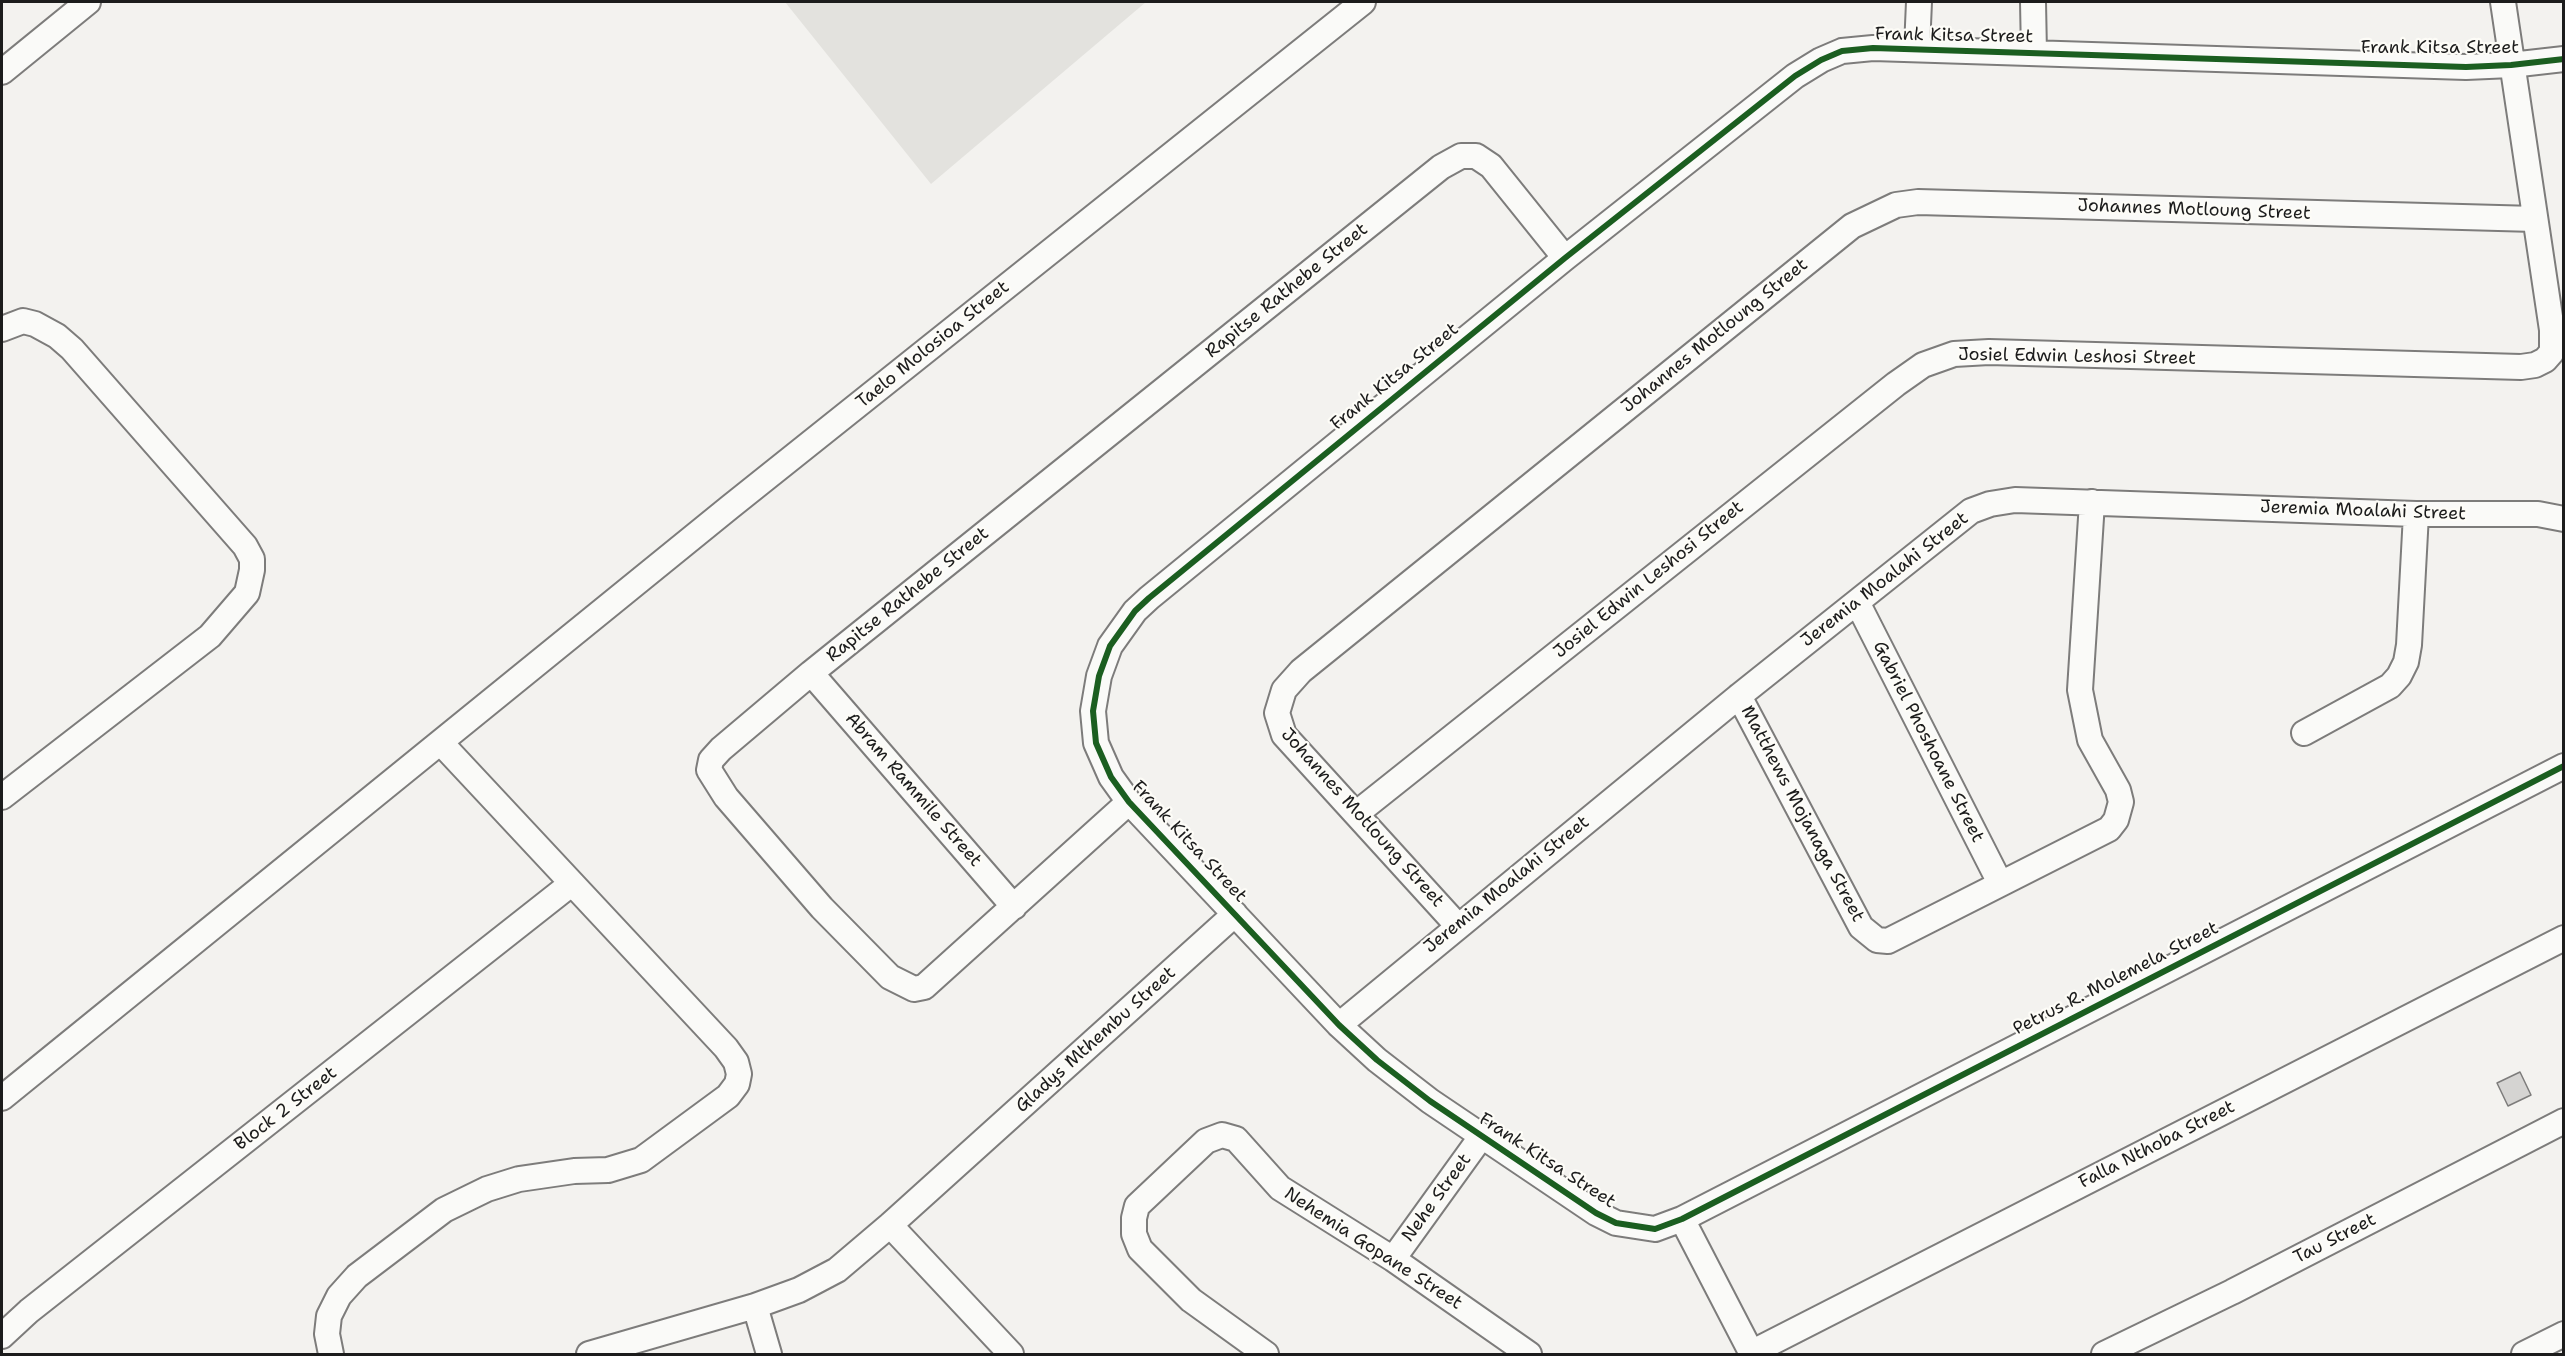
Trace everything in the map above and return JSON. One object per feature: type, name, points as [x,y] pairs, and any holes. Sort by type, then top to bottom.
[{"type":"street","points":[[2,72],[88,2]]},
{"type":"street","name":"Taelo Molosioa Street","points":[[2,1098],[740,499],[1363,2]]},
{"type":"street","points":[[1917,48],[1919,2]]},
{"type":"street","name":"Frank Kitsa Street","points":[[2033,2],[2034,53]]},
{"type":"street","name":"Frank Kitsa Street","points":[[2503,2],[2511,65]]},
{"type":"street","name":"Frank Kitsa Street","points":[[1682,1219],[1655,1229],[1616,1223],[1596,1213],[1481,1137],[1386,1067],[1339,1025],[1129,802],[1111,777],[1096,743],[1093,711],[1099,676],[1110,646],[1135,611],[1564,258],[1794,76],[1842,51],[1917,48],[2466,67],[2564,59]]},
{"type":"street","name":"Josiel Edwin Leshosi Street","points":[[1357,813],[1896,384],[1923,365],[1954,354],[1989,352],[2521,367],[2535,365],[2552,352],[2553,343],[2511,65]]},
{"type":"street","name":"Rapitse Rathebe Street","points":[[1129,802],[924,987],[914,989],[890,977],[822,908],[726,797],[709,770],[711,760],[721,749],[811,673],[1441,167],[1461,156],[1476,156],[1491,166],[1507,183],[1564,258]]},
{"type":"street","name":"Johannes Motloung Street","points":[[1457,925],[1284,735],[1279,725],[1279,700],[1301,670],[1852,226],[1896,206],[1918,202],[2535,219]]},
{"type":"street","points":[[2,329],[23,321],[35,324],[57,336],[72,349],[245,546],[252,559],[247,593],[210,636],[5,786]]},
{"type":"street","name":"Jeremia Moalahi Street","points":[[1339,1025],[1457,925],[1971,511],[1990,504],[2014,500],[2416,514],[2538,514],[2564,519]]},
{"type":"street","name":"Matthews Mojanaga Street","points":[[1739,696],[1861,927],[1877,940],[1888,942],[2000,883],[2109,830],[2120,810],[2118,790],[2090,740],[2080,690],[2092,502]]},
{"type":"street","points":[[2304,733],[2390,686],[2399,676],[2409,645],[2416,514]]},
{"type":"street","name":"Gabriel Phoshoane Street","points":[[1857,602],[2000,883]]},
{"type":"street","name":"Abram Rammile Street","points":[[811,673],[1014,907]]},
{"type":"street","points":[[331,1354],[327,1334],[329,1316],[339,1296],[357,1275],[444,1210],[488,1189],[519,1179],[562,1172],[608,1170],[641,1160],[728,1096],[737,1084],[739,1074],[736,1062],[726,1048],[441,743]]},
{"type":"street","name":"Petrus R. Molemela Street","points":[[1682,1219],[2564,765]]},
{"type":"street","name":"Block 2 Street","points":[[2,1336],[29,1311],[571,884]]},
{"type":"street","name":"Gladys Mthembu Street","points":[[589,1354],[755,1306],[799,1290],[837,1270],[956,1166],[1235,914]]},
{"type":"street","name":"Falla Nthoba Street","points":[[1752,1354],[2564,938]]},
{"type":"street","name":"Tau Street","points":[[2104,1354],[2232,1292],[2564,1121]]},
{"type":"street","name":"Nehemia Gopane Street","points":[[1266,1354],[1191,1300],[1140,1249],[1134,1233],[1137,1206],[1206,1140],[1222,1135],[1236,1139],[1280,1188],[1393,1259],[1529,1354]]},
{"type":"street","name":"Nehe Street","points":[[1393,1259],[1481,1137]]},
{"type":"street","points":[[1682,1219],[1752,1354]]},
{"type":"street","points":[[890,1225],[1011,1354]]},
{"type":"street","points":[[755,1306],[769,1354]]},
{"type":"street","points":[[2524,1354],[2564,1334]]},
{"type":"shaded area","points":[[785,2],[1146,2],[931,184]]},
{"type":"building","points":[[2520,1072],[2531,1095],[2508,1106],[2497,1083]]},
{"type":"cycle path","points":[[2564,59],[2466,67],[1873,48],[1842,51],[1821,60],[1795,76],[1565,258],[1149,598],[1135,611],[1110,646],[1099,676],[1093,711],[1096,743],[1111,777],[1129,802],[1339,1025],[1377,1060],[1430,1101],[1596,1213],[1616,1223],[1655,1229],[1682,1219],[2564,766]]}]
